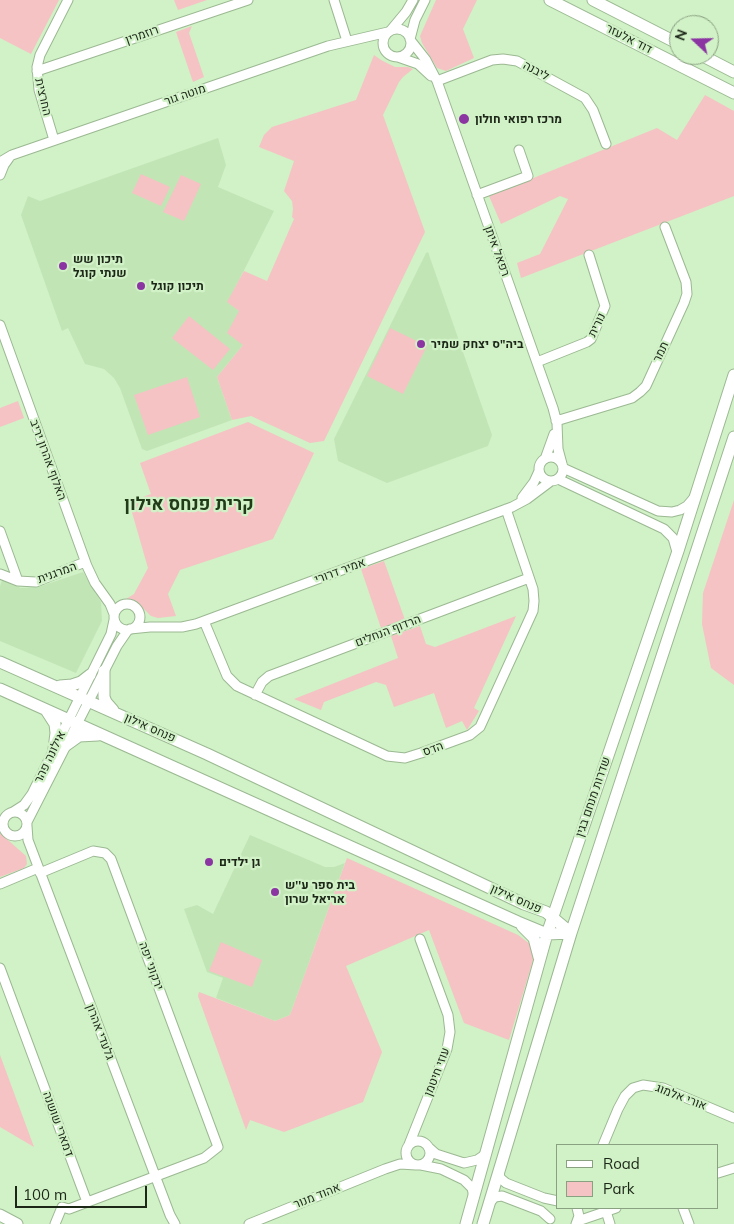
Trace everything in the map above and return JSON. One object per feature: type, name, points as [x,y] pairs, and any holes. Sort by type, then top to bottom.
[{"type":"street","name":"החרצית","points":[[54,140],[39,90],[37,71],[40,55],[68,0]]},
{"type":"street","name":"רוזמרין","points":[[37,71],[248,0]]},
{"type":"street","points":[[334,0],[347,41]]},
{"type":"street","points":[[386,52],[383,42],[413,0]]},
{"type":"street","points":[[358,39],[372,43],[392,56],[408,52],[416,18],[425,0]]},
{"type":"street","name":"דוד אלעזר","points":[[550,0],[734,93]]},
{"type":"street","name":"דוד אלעזר","points":[[593,0],[669,39]]},
{"type":"street","points":[[390,31],[398,29],[404,31],[411,40]]},
{"type":"street","name":"מוטה גור","points":[[0,162],[12,155],[54,140],[347,41],[390,31]]},
{"type":"street","name":"רפאל איתן","points":[[411,40],[426,60],[437,81],[537,362],[556,421],[558,449],[563,466]]},
{"type":"street","name":"רפאל איתן","points":[[398,56],[418,64],[437,81]]},
{"type":"street","name":"ליבנה","points":[[437,81],[492,60],[506,59],[518,62],[585,98],[593,110],[606,144]]},
{"type":"street","points":[[719,64],[734,72]]},
{"type":"street","points":[[477,195],[528,176],[519,150]]},
{"type":"street","points":[[0,175],[6,162],[12,155]]},
{"type":"street","name":"תמר","points":[[556,421],[632,398],[646,386],[684,303],[687,292],[686,282],[664,227]]},
{"type":"street","name":"נורית","points":[[537,362],[591,339],[604,310],[605,302],[588,255]]},
{"type":"street","name":"האלוף אהרון יריב","points":[[0,324],[85,562],[114,617]]},
{"type":"street","name":"שדרות מנחם בגין","points":[[466,1224],[547,934],[676,555],[734,375]]},
{"type":"street","points":[[556,421],[551,444],[545,459],[540,465],[539,471],[542,477],[554,480],[664,529],[675,542],[676,555]]},
{"type":"street","name":"שדרות מנחם בגין","points":[[483,1224],[571,933],[734,438]]},
{"type":"street","points":[[545,459],[554,457],[563,466],[658,511],[672,512],[680,510],[691,502],[697,492]]},
{"type":"street","points":[[554,480],[562,475],[563,466]]},
{"type":"street","name":"אמיר דרורי","points":[[509,507],[530,489],[539,471]]},
{"type":"street","name":"אמיר דרורי","points":[[129,630],[186,627],[204,621],[509,507],[527,499],[554,480]]},
{"type":"street","name":"הדס","points":[[204,621],[230,680],[238,687],[387,756],[397,758],[411,757],[470,735],[478,729],[485,717],[533,611],[534,595],[509,507]]},
{"type":"street","points":[[0,531],[18,581]]},
{"type":"street","name":"המרגנית","points":[[0,574],[18,581],[39,581],[85,562]]},
{"type":"street","name":"הרדוף הנחלים","points":[[255,695],[262,682],[269,676],[529,578]]},
{"type":"street","points":[[102,592],[112,600],[133,606],[151,621],[165,627]]},
{"type":"street","points":[[73,722],[84,698],[90,675],[111,634],[118,607],[125,604]]},
{"type":"street","points":[[84,698],[104,671],[117,646],[129,630],[139,622],[140,615],[138,610]]},
{"type":"street","points":[[114,617],[120,628],[129,630]]},
{"type":"street","name":"פנחס אילון","points":[[0,662],[116,712],[524,904],[546,912],[571,933]]},
{"type":"street","points":[[104,671],[104,697],[106,702],[116,712]]},
{"type":"street","points":[[55,686],[72,685],[81,682],[90,675]]},
{"type":"street","name":"פנחס אילון","points":[[0,689],[518,922],[547,934],[571,933]]},
{"type":"street","points":[[46,710],[55,724],[60,747],[79,736],[102,735]]},
{"type":"street","name":"אילונה פהר","points":[[12,812],[22,807],[31,797],[73,722]]},
{"type":"street","name":"אילונה פהר","points":[[27,824],[60,747]]},
{"type":"street","points":[[0,811],[22,814],[27,824],[23,833],[14,836]]},
{"type":"street","points":[[12,812],[4,818],[1,824],[7,834],[14,836],[31,848]]},
{"type":"street","name":"גלעדי אהרון","points":[[27,824],[27,838],[173,1221]]},
{"type":"street","name":"ירקוני יפה","points":[[39,870],[93,851],[102,852],[111,859],[218,1146],[204,1158],[155,1176]]},
{"type":"street","points":[[0,884],[39,870]]},
{"type":"street","points":[[524,904],[548,904],[562,887]]},
{"type":"street","points":[[518,922],[534,938],[540,959]]},
{"type":"street","name":"עוזי חיטמן","points":[[407,1149],[447,1049],[450,1032],[448,1015],[420,939]]},
{"type":"street","name":"דמארי שושנה","points":[[0,968],[87,1202]]},
{"type":"street","name":"אורי אלמוג","points":[[603,1144],[625,1096],[633,1088],[643,1085],[663,1088],[734,1118]]},
{"type":"street","points":[[419,1119],[419,1135],[426,1145],[430,1152],[429,1157],[426,1162],[418,1165],[408,1160],[407,1149],[415,1142],[426,1145],[436,1154],[464,1163],[477,1160],[486,1153]]},
{"type":"street","name":"אהוד מנור","points":[[249,1224],[385,1168],[396,1162],[407,1149]]},
{"type":"street","name":"אהוד מנור","points":[[385,1168],[400,1164],[441,1169],[464,1180],[472,1188],[474,1197]]},
{"type":"street","points":[[719,1173],[734,1168]]},
{"type":"street","points":[[499,1171],[500,1178],[506,1183],[544,1198],[556,1201]]},
{"type":"street","points":[[54,1224],[62,1207],[69,1209],[155,1176]]},
{"type":"street","points":[[489,1203],[493,1198],[502,1196],[541,1211],[551,1222]]},
{"type":"street","points":[[551,1222],[550,1210],[556,1203]]},
{"type":"street","points":[[577,1209],[579,1214],[577,1222]]},
{"type":"street","points":[[577,1222],[613,1209]]},
{"type":"street","points":[[683,1209],[689,1224]]},
{"type":"street","points":[[606,1211],[610,1224]]},
{"type":"street","points":[[0,1215],[17,1224]]},
{"type":"shaded area","name":"תיכון קוגל","points":[[218,138],[226,165],[218,187],[274,211],[228,302],[239,311],[243,345],[217,377],[232,420],[147,451],[142,449],[120,388],[114,378],[104,369],[85,364],[68,328],[62,331],[21,215],[28,196],[40,201]]},
{"type":"shaded area","name":"ביה\"ס יצחק שמיר","points":[[428,252],[492,435],[488,446],[387,483],[338,461],[334,439]]},
{"type":"shaded area","points":[[83,572],[101,602],[102,621],[76,673],[0,641],[0,586],[2,580],[21,588],[38,587]]},
{"type":"shaded area","points":[[250,835],[325,867],[334,867],[345,863],[290,1015],[275,1021],[216,998],[223,978],[207,972],[184,909],[197,905],[213,914]]},
{"type":"green space","points":[[0,0],[59,0],[31,54],[0,38]]},
{"type":"green space","points":[[174,0],[207,0],[178,10]]},
{"type":"green space","points":[[436,0],[477,0],[463,29],[474,58],[446,71],[437,68],[422,43],[420,36]]},
{"type":"green space","points":[[192,26],[189,33],[204,77],[193,82],[176,32]]},
{"type":"green space","points":[[374,55],[395,67],[413,69],[399,82],[383,115],[425,232],[324,441],[310,443],[251,416],[232,420],[217,377],[243,345],[227,333],[239,311],[227,302],[244,271],[267,281],[294,219],[292,217],[292,201],[284,191],[294,161],[259,147],[264,135],[272,127],[356,100]]},
{"type":"green space","points":[[705,95],[734,111],[734,196],[521,278],[517,263],[540,254],[568,199],[560,196],[501,224],[489,196],[657,128],[677,140]]},
{"type":"green space","points":[[141,174],[170,187],[161,206],[132,193]]},
{"type":"green space","points":[[181,175],[201,184],[184,221],[163,212]]},
{"type":"green space","points":[[189,316],[230,349],[213,370],[172,338]]},
{"type":"green space","points":[[390,328],[427,346],[403,394],[367,376]]},
{"type":"green space","points":[[187,377],[200,417],[148,435],[134,395]]},
{"type":"green space","points":[[18,401],[24,418],[0,427],[0,408]]},
{"type":"green space","points":[[248,422],[314,453],[273,539],[180,570],[168,594],[176,616],[158,618],[151,616],[140,605],[126,599],[134,594],[148,568],[129,502],[151,494],[140,463]]},
{"type":"green space","points":[[734,500],[734,685],[711,668],[702,624],[703,593]]},
{"type":"green space","points":[[384,561],[405,620],[381,628],[361,569]]},
{"type":"green space","points":[[516,616],[474,708],[479,711],[467,730],[462,721],[446,728],[434,693],[394,707],[386,685],[376,682],[324,702],[321,710],[294,699],[398,658],[391,636],[420,626],[426,644],[435,647]]},
{"type":"green space","points":[[0,833],[26,856],[27,864],[24,868],[0,877]]},
{"type":"green space","points":[[347,858],[518,935],[530,944],[534,957],[509,1040],[464,1023],[429,930],[346,966],[382,1052],[363,1102],[284,1132],[250,1120],[246,1130],[198,996],[199,992],[275,1021],[290,1015]]},
{"type":"green space","points":[[221,942],[262,960],[252,987],[209,971]]},
{"type":"green space","points":[[0,1055],[34,1147],[0,1127]]},
{"type":"place","name":"מרכז רפואי חולון","points":[[464,119]]},
{"type":"place","name":"תיכון שש שנתי קוגל","points":[[63,266]]},
{"type":"place","name":"תיכון קוגל","points":[[141,286]]},
{"type":"place","name":"ביה\"ס יצחק שמיר","points":[[421,344]]},
{"type":"place","name":"גן ילדים","points":[[209,862]]},
{"type":"place","name":"בית ספר ע''ש אריאל שרון","points":[[275,892]]},
{"type":"district","name":"קרית פנחס אילון","points":[[189,505]]}]
